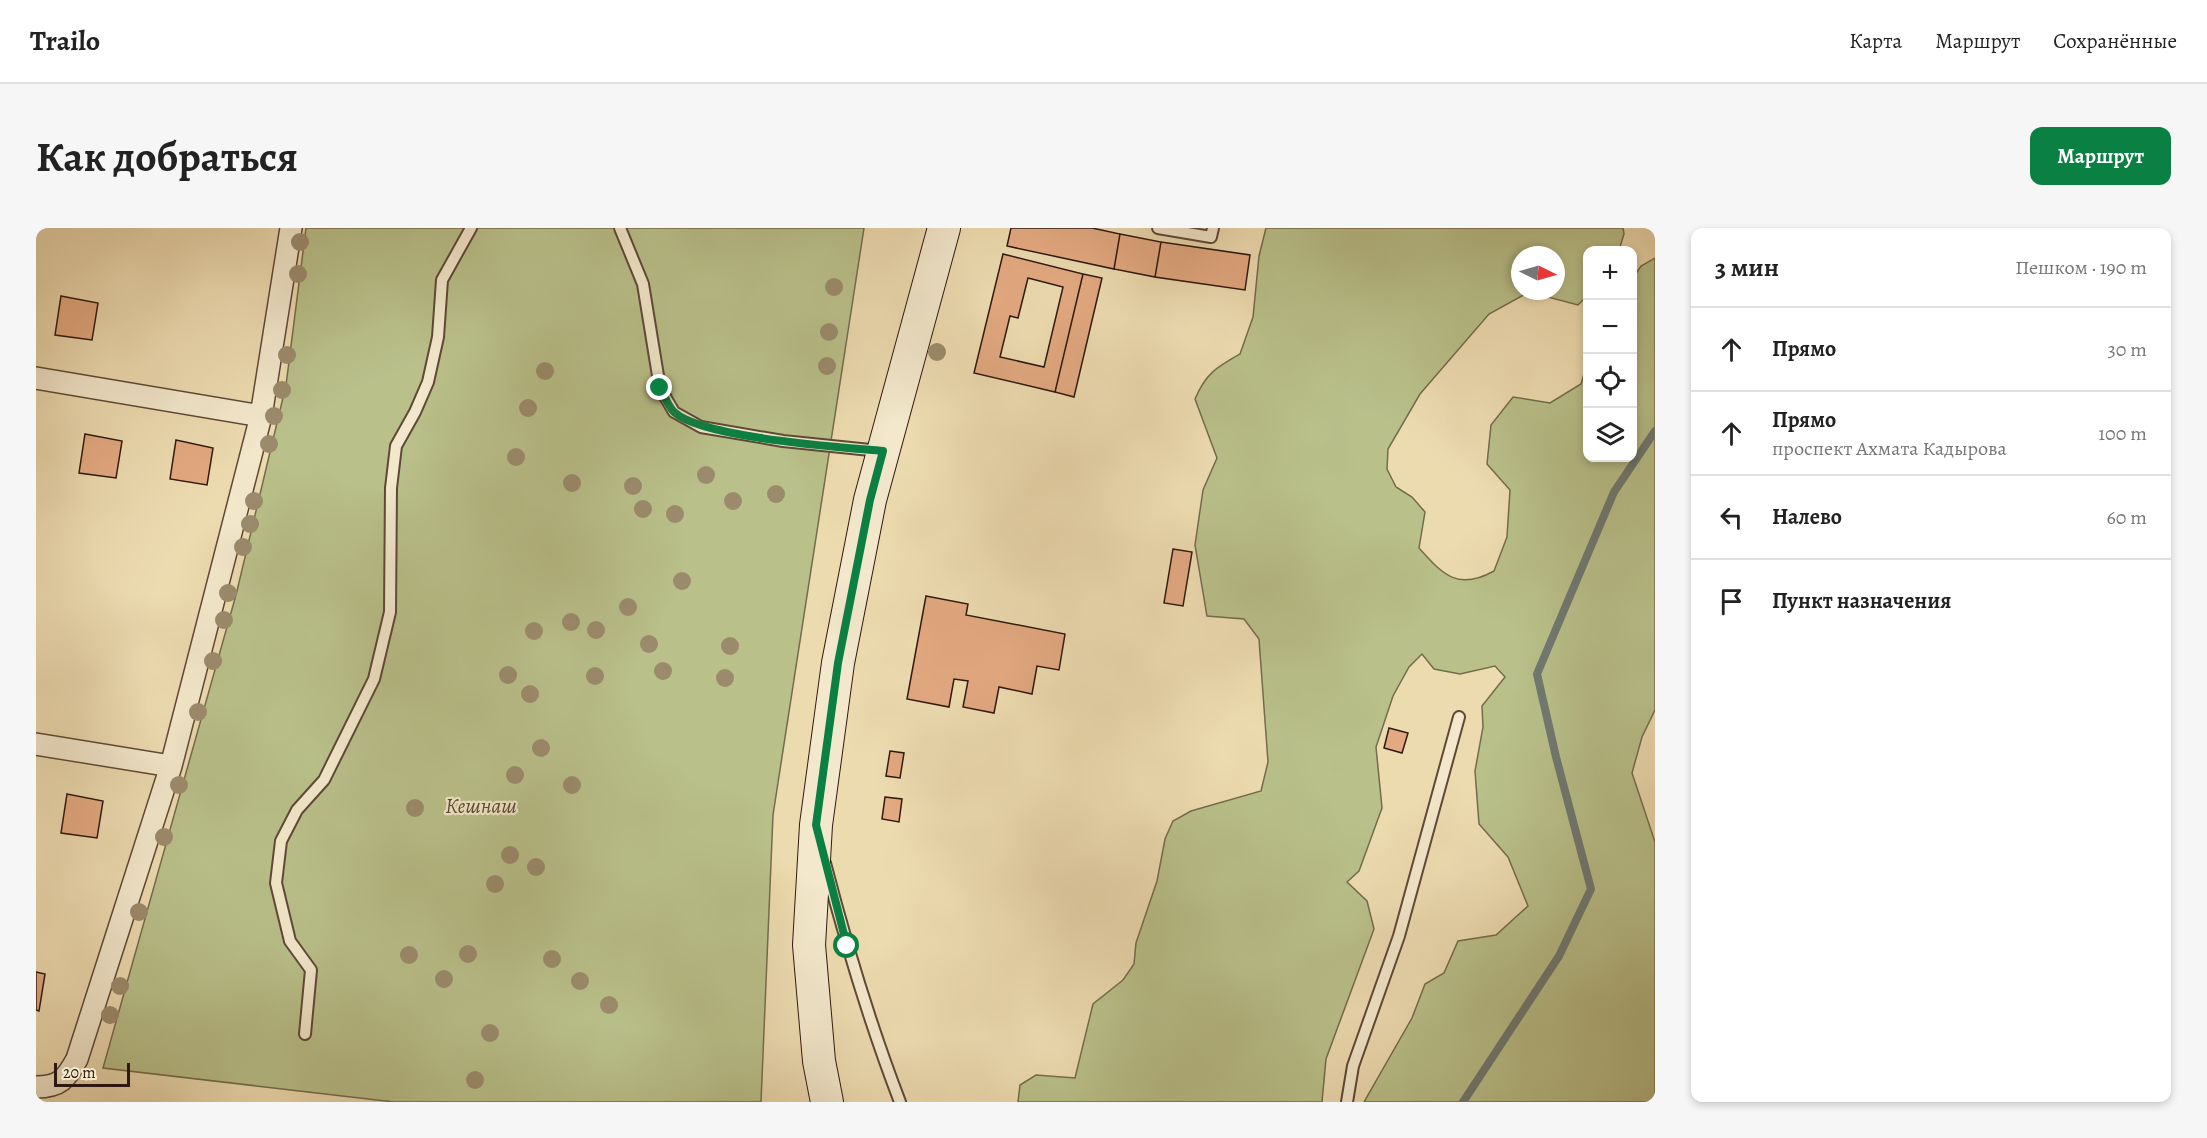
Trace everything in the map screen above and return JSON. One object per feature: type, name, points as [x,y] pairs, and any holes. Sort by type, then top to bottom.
[{"type":"main road","points":[[827,1102],[819,1061],[809,945],[816,825],[838,663],[870,500],[944,228]]},
{"type":"street","points":[[43,1087],[66,1077],[77,1059],[171,766],[261,416],[291,228]]},
{"type":"street","points":[[36,378],[261,416]]},
{"type":"street","points":[[36,744],[171,766]]},
{"type":"lane","points":[[305,1034],[311,970],[290,942],[276,883],[281,841],[297,810],[324,780],[374,679],[390,612],[391,488],[396,446],[428,382],[438,338],[442,280],[471,228]]},
{"type":"lane","points":[[620,228],[643,284],[660,388],[674,412],[701,427],[783,441],[883,451]]},
{"type":"lane","points":[[1158,228],[1211,237],[1213,228]]},
{"type":"lane","points":[[1347,1102],[1353,1066],[1399,936],[1459,717]]},
{"type":"lane","points":[[816,825],[847,946],[900,1102]]},
{"type":"green space","name":"Кешнаш","points":[[306,228],[864,228],[773,815],[761,1102],[394,1102],[103,1068],[236,595],[286,385]]},
{"type":"green space","points":[[1266,228],[1623,228],[1624,234],[1620,246],[1583,246],[1583,300],[1578,305],[1559,300],[1565,300],[1565,246],[1511,246],[1511,300],[1514,300],[1489,314],[1420,394],[1388,449],[1387,469],[1396,487],[1412,497],[1425,512],[1419,548],[1444,572],[1461,580],[1470,580],[1494,571],[1507,537],[1510,490],[1487,464],[1491,425],[1513,397],[1550,403],[1581,384],[1583,377],[1583,462],[1637,462],[1637,272],[1641,266],[1655,258],[1655,710],[1642,737],[1632,773],[1655,842],[1655,1102],[1364,1102],[1412,1018],[1425,984],[1444,973],[1458,941],[1496,935],[1528,906],[1508,857],[1479,824],[1475,771],[1483,727],[1482,706],[1505,677],[1495,666],[1460,674],[1434,669],[1422,654],[1409,667],[1393,696],[1376,747],[1382,808],[1359,871],[1347,882],[1367,901],[1374,929],[1326,1059],[1322,1102],[1018,1102],[1020,1085],[1036,1075],[1075,1078],[1093,1004],[1123,980],[1134,964],[1136,943],[1157,881],[1165,839],[1173,821],[1191,811],[1261,791],[1268,762],[1259,639],[1244,619],[1207,616],[1195,545],[1203,490],[1217,458],[1195,399],[1203,383],[1213,372],[1240,354],[1253,317],[1259,256]]},
{"type":"building","points":[[1011,228],[1092,228],[1120,234],[1114,269],[1007,246]]},
{"type":"building","points":[[1120,234],[1161,242],[1155,277],[1114,269]]},
{"type":"building","points":[[1161,242],[1250,255],[1245,290],[1155,277]]},
{"type":"building","points":[[1003,254],[1083,274],[1055,392],[974,373]],"holes":[[[1028,278],[1063,287],[1044,367],[1000,357],[1010,316],[1018,318]]]},
{"type":"building","points":[[1083,274],[1102,278],[1074,397],[1055,392]]},
{"type":"building","points":[[61,296],[98,303],[92,340],[55,335]]},
{"type":"building","points":[[85,434],[122,441],[116,478],[79,473]]},
{"type":"building","points":[[176,440],[213,448],[207,485],[170,479]]},
{"type":"building","points":[[1173,549],[1192,552],[1183,606],[1164,603]]},
{"type":"building","points":[[926,596],[968,604],[966,615],[1065,634],[1059,670],[1037,666],[1032,694],[999,687],[994,713],[963,707],[968,681],[954,679],[949,707],[907,699]]},
{"type":"building","points":[[1389,728],[1408,733],[1402,753],[1384,748]]},
{"type":"building","points":[[890,751],[904,753],[900,778],[886,776]]},
{"type":"building","points":[[67,794],[103,801],[97,838],[61,833]]},
{"type":"building","points":[[885,797],[902,799],[899,822],[882,819]]},
{"type":"building","points":[[36,972],[45,974],[39,1011],[36,1010]]},
{"type":"waterway","points":[[1463,1102],[1559,956],[1591,889],[1537,674],[1614,492],[1655,431]]},
{"type":"route","points":[[660,388],[674,412],[701,427],[783,441],[883,451],[870,500],[838,663],[816,825],[847,946]]}]
